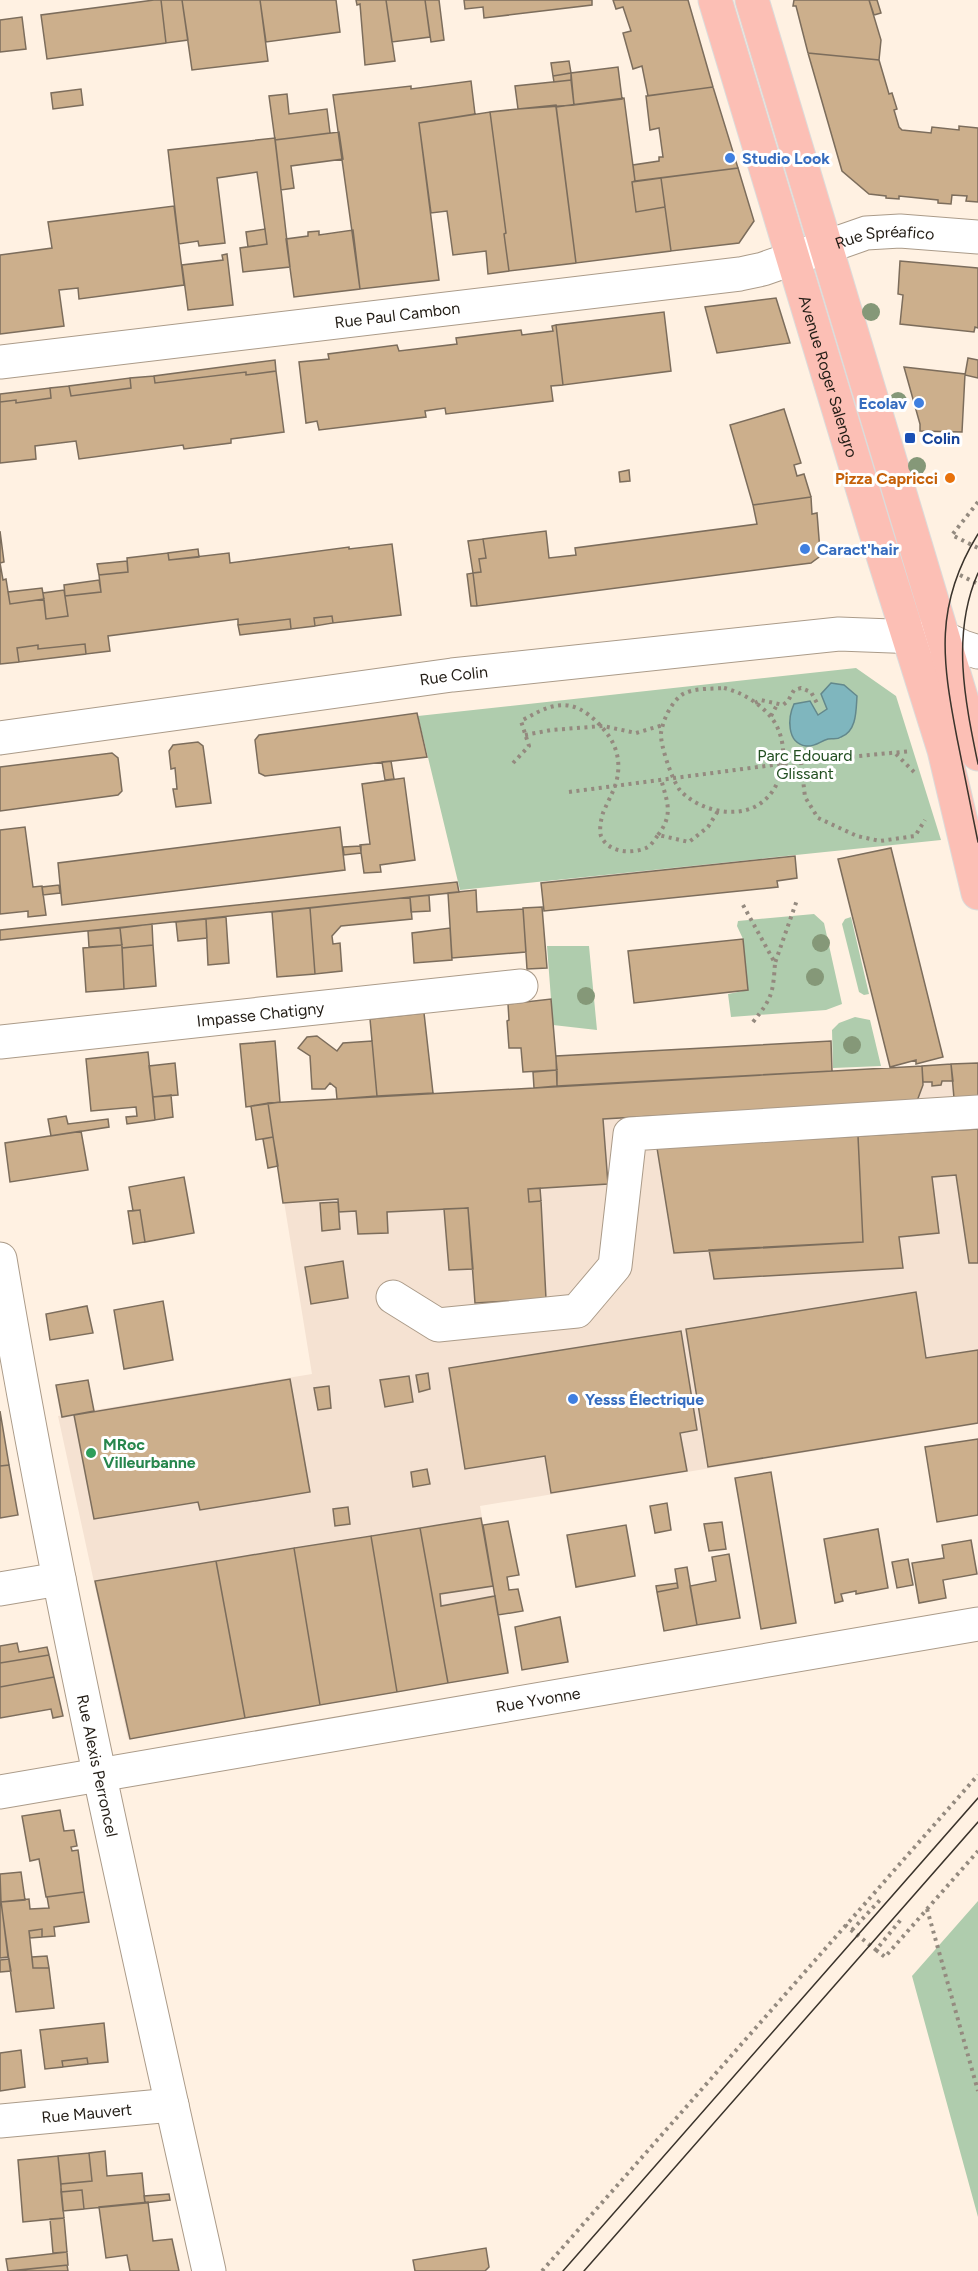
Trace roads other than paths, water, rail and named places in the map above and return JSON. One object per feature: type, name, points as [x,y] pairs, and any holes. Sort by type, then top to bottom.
[{"type":"main road","name":"Avenue Roger Salengro","points":[[715,0],[907,636],[944,750],[978,893]]},
{"type":"main road","points":[[752,0],[978,754]]},
{"type":"street","name":"Rue Spréafico","points":[[794,258],[866,233],[900,231],[978,237]]},
{"type":"street","name":"Rue Paul Cambon","points":[[0,362],[740,274],[794,258]]},
{"type":"street","name":"Rue Colin","points":[[0,738],[464,674],[839,634],[944,638]]},
{"type":"street","points":[[944,638],[963,648],[978,652]]},
{"type":"street","name":"Impasse Chatigny","points":[[0,1042],[521,986]]},
{"type":"street","points":[[393,1297],[438,1325],[577,1311],[615,1266],[630,1134],[978,1112]]},
{"type":"street","name":"Rue Alexis Perroncel","points":[[0,1259],[4,1308],[99,1776],[209,2271]]},
{"type":"street","points":[[0,1589],[59,1579]]},
{"type":"street","name":"Rue Yvonne","points":[[0,1792],[978,1624]]},
{"type":"street","name":"Rue Mauvert","points":[[0,2121],[172,2105]]},
{"type":"water","points":[[831,683],[844,685],[857,696],[853,725],[846,734],[839,738],[828,739],[809,746],[799,744],[790,729],[794,704],[810,701],[818,715],[827,709],[821,694]]},
{"type":"tram line","points":[[978,534],[954,585],[945,633],[945,658],[952,710],[978,842]]},
{"type":"tram line","points":[[978,573],[970,596],[963,644],[965,692],[978,764]]},
{"type":"tram line","points":[[563,2271],[978,1798]]},
{"type":"tram line","points":[[584,2271],[978,1822]]},
{"type":"place","name":"Studio Look","points":[[730,158]]},
{"type":"place","name":"Ecolav","points":[[919,403]]},
{"type":"place","name":"Colin","points":[[910,438]]},
{"type":"place","name":"Pizza Capricci","points":[[950,478]]},
{"type":"place","name":"Caract'hair","points":[[805,549]]},
{"type":"place","name":"Yesss Électrique","points":[[573,1399]]},
{"type":"place","name":"MRoc Villeurbanne","points":[[91,1453]]},
{"type":"park label","name":"Parc Edouard Glissant","points":[[805,764]]}]
